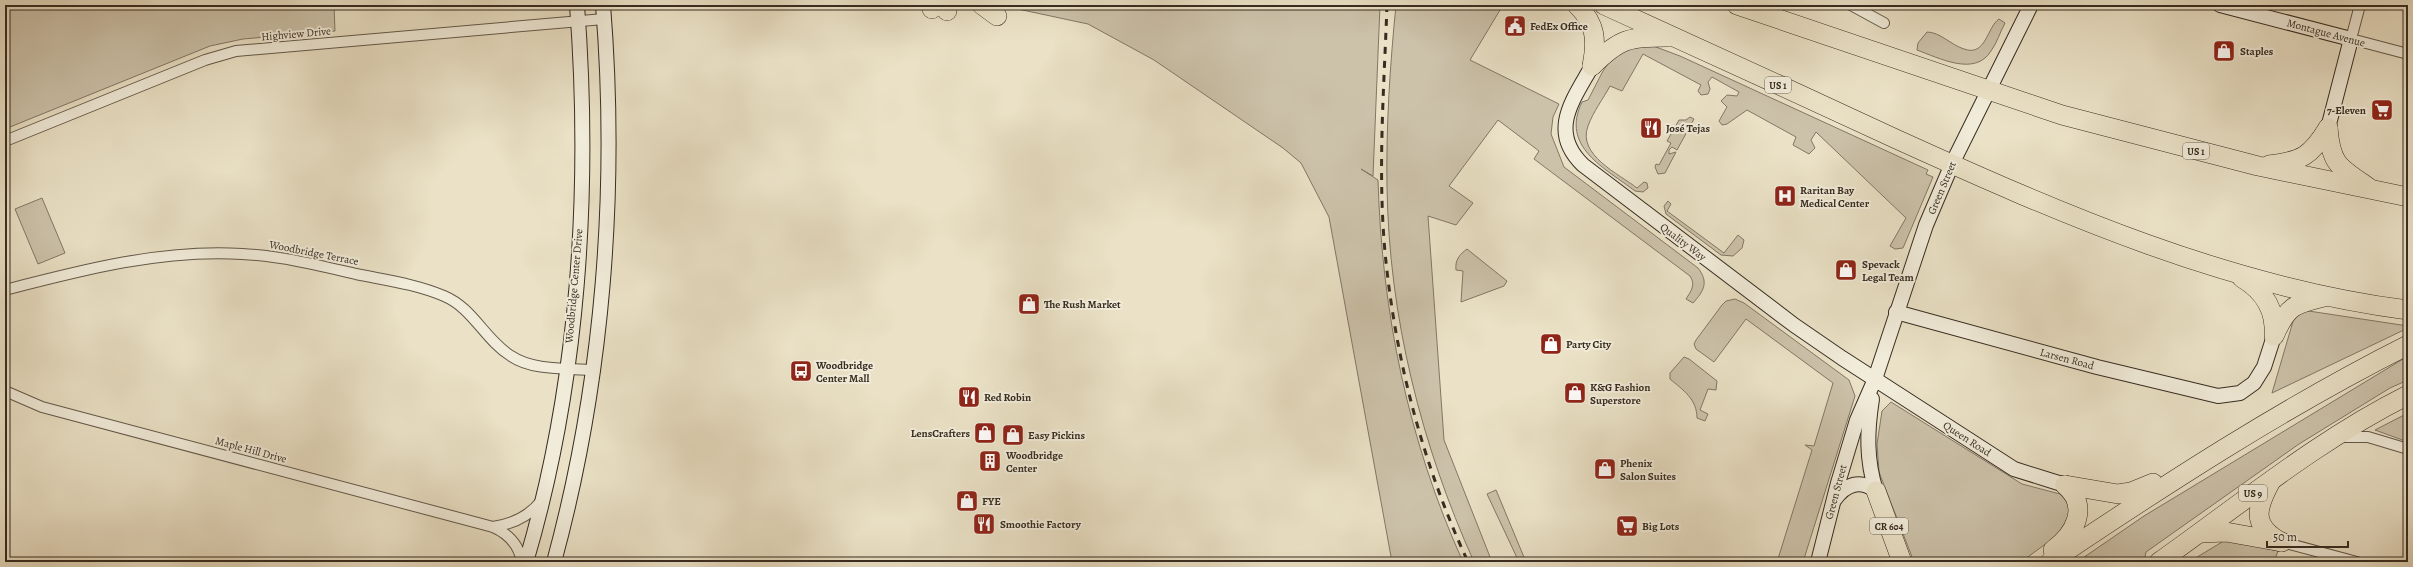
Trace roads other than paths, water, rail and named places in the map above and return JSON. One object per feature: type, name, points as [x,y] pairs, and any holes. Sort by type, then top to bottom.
[{"type":"highway","points":[[982,5],[997,16]]},
{"type":"highway","points":[[1577,5],[1590,19],[1595,30],[1595,48],[1592,66]]},
{"type":"highway","name":"US 1","points":[[1604,5],[1952,164],[2064,213],[2136,240],[2230,271],[2329,296],[2408,310]]},
{"type":"highway","name":"US 1","points":[[1737,5],[1988,91],[2101,125],[2258,166],[2408,197]]},
{"type":"highway","points":[[1592,66],[1609,49],[1621,42],[1634,38],[1673,37]]},
{"type":"highway","points":[[2258,166],[2303,158],[2316,148],[2328,128]]},
{"type":"highway","points":[[2328,128],[2331,152],[2336,162],[2374,191]]},
{"type":"highway","points":[[2230,271],[2248,281],[2266,298],[2273,316],[2274,336]]},
{"type":"highway","points":[[2274,336],[2283,316],[2292,307],[2329,296]]},
{"type":"highway","points":[[2050,562],[2196,465],[2332,386],[2408,345]]},
{"type":"highway","name":"US 9","points":[[2159,562],[2272,478],[2327,441],[2408,395]]},
{"type":"highway","points":[[2065,485],[2125,494],[2196,465]]},
{"type":"highway","points":[[2272,478],[2262,497],[2259,517],[2265,532],[2282,542]]},
{"type":"highway","points":[[2037,562],[2065,539],[2076,523],[2078,515],[2077,500],[2073,492],[2065,485]]},
{"type":"highway","name":"CR 604","points":[[1876,491],[1902,562]]},
{"type":"highway","points":[[2068,562],[2103,526]]},
{"type":"highway","points":[[2200,533],[2226,532],[2282,542]]},
{"type":"street","name":"Woodbridge Center Drive","points":[[526,562],[543,499],[566,368],[577,274],[581,207],[582,122],[577,5]]},
{"type":"street","points":[[1851,5],[1884,23]]},
{"type":"street","name":"Green Street","points":[[1876,491],[1869,464],[1867,443],[1876,380],[1896,312],[1924,231],[1952,164],[2031,5]]},
{"type":"street","name":"Montague Avenue","points":[[2220,5],[2408,54]]},
{"type":"street","points":[[2328,128],[2360,5]]},
{"type":"street","name":"Highview Drive","points":[[5,141],[204,60],[229,53],[578,22],[604,12]]},
{"type":"street","points":[[554,562],[583,433],[593,370],[603,278],[608,184],[609,108],[604,12]]},
{"type":"street","name":"Quality Way","points":[[1592,66],[1571,104],[1565,124],[1568,144],[1578,161],[1798,328],[1876,380]]},
{"type":"street","name":"Woodbridge Terrace","points":[[5,290],[86,270],[154,258],[221,253],[275,257],[406,284],[442,295],[465,309],[497,345],[512,357],[535,365],[593,370]]},
{"type":"street","name":"Larsen Road","points":[[1896,312],[2193,392],[2218,396],[2240,393],[2250,387],[2259,376],[2274,336]]},
{"type":"street","name":"Green Street","points":[[1818,562],[1857,420],[1876,380]]},
{"type":"street","name":"Queen Road","points":[[1876,380],[2014,468],[2028,475],[2065,485]]},
{"type":"street","name":"Maple Hill Drive","points":[[5,390],[42,407],[493,527],[512,539],[519,550],[522,562]]},
{"type":"street","points":[[2327,441],[2360,436],[2408,449]]},
{"type":"street","points":[[1833,503],[1842,490],[1853,484],[1867,484],[1876,491]]},
{"type":"street","points":[[493,527],[504,525],[522,518],[543,499]]},
{"type":"street","points":[[2282,542],[2357,562]]},
{"type":"railway","points":[[1387,5],[1382,134],[1382,198],[1383,230],[1391,301],[1405,378],[1426,453],[1438,490],[1468,562]]},
{"type":"place","name":"FedEx Office","points":[[1515,26]]},
{"type":"place","name":"Staples","points":[[2224,51]]},
{"type":"place","name":"7-Eleven","points":[[2382,110]]},
{"type":"place","name":"José Tejas","points":[[1651,128]]},
{"type":"place","name":"Raritan Bay Medical Center","points":[[1785,196]]},
{"type":"place","name":"Spevack Legal Team","points":[[1846,270]]},
{"type":"place","name":"The Rush Market","points":[[1029,304]]},
{"type":"place","name":"Party City","points":[[1551,344]]},
{"type":"place","name":"Woodbridge Center Mall","points":[[801,371]]},
{"type":"place","name":"K&G Fashion Superstore","points":[[1575,393]]},
{"type":"place","name":"Red Robin","points":[[969,397]]},
{"type":"place","name":"LensCrafters","points":[[985,433]]},
{"type":"place","name":"Easy Pickins","points":[[1013,435]]},
{"type":"place","name":"Woodbridge Center","points":[[990,461]]},
{"type":"place","name":"Phenix Salon Suites","points":[[1605,469]]},
{"type":"place","name":"FYE","points":[[967,501]]},
{"type":"place","name":"Smoothie Factory","points":[[984,524]]},
{"type":"place","name":"Big Lots","points":[[1627,526]]}]
